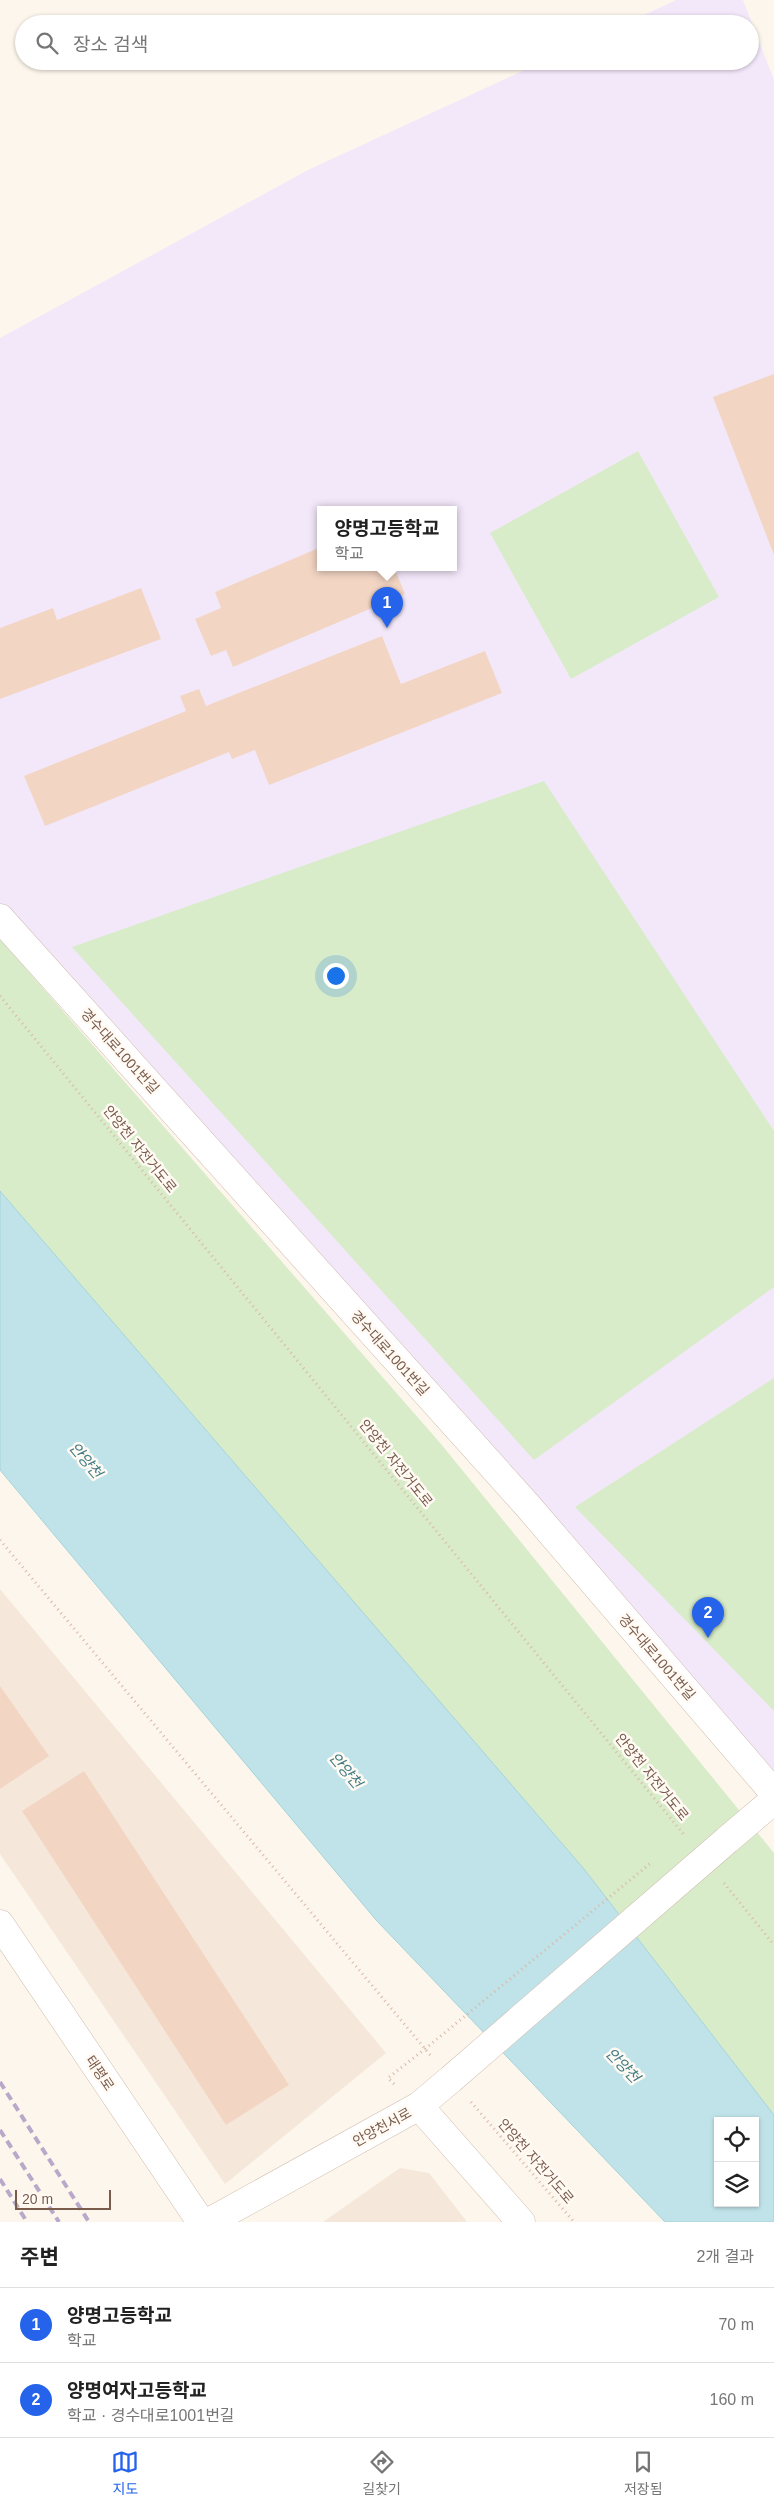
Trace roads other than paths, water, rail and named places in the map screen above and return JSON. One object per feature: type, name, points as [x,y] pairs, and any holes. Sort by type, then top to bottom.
[{"type":"street","name":"경수대로1001번길","points":[[0,918],[527,1505],[774,1793]]},
{"type":"street","points":[[420,2106],[774,1800]]},
{"type":"street","name":"태평로","points":[[0,1924],[201,2222]]},
{"type":"street","name":"안양천서로","points":[[209,2222],[420,2106],[521,2222]]},
{"type":"water","name":"안양천","points":[[0,1191],[584,1869],[774,2115],[774,2222],[665,2222],[376,1920],[0,1470]]},
{"type":"railway","points":[[0,2082],[89,2222]]},
{"type":"railway","points":[[0,2130],[59,2222]]},
{"type":"railway","points":[[0,2179],[27,2222]]},
{"type":"place","name":"양명고등학교","points":[[387,628]]},
{"type":"place","name":"양명여자고등학교","points":[[708,1638]]}]
